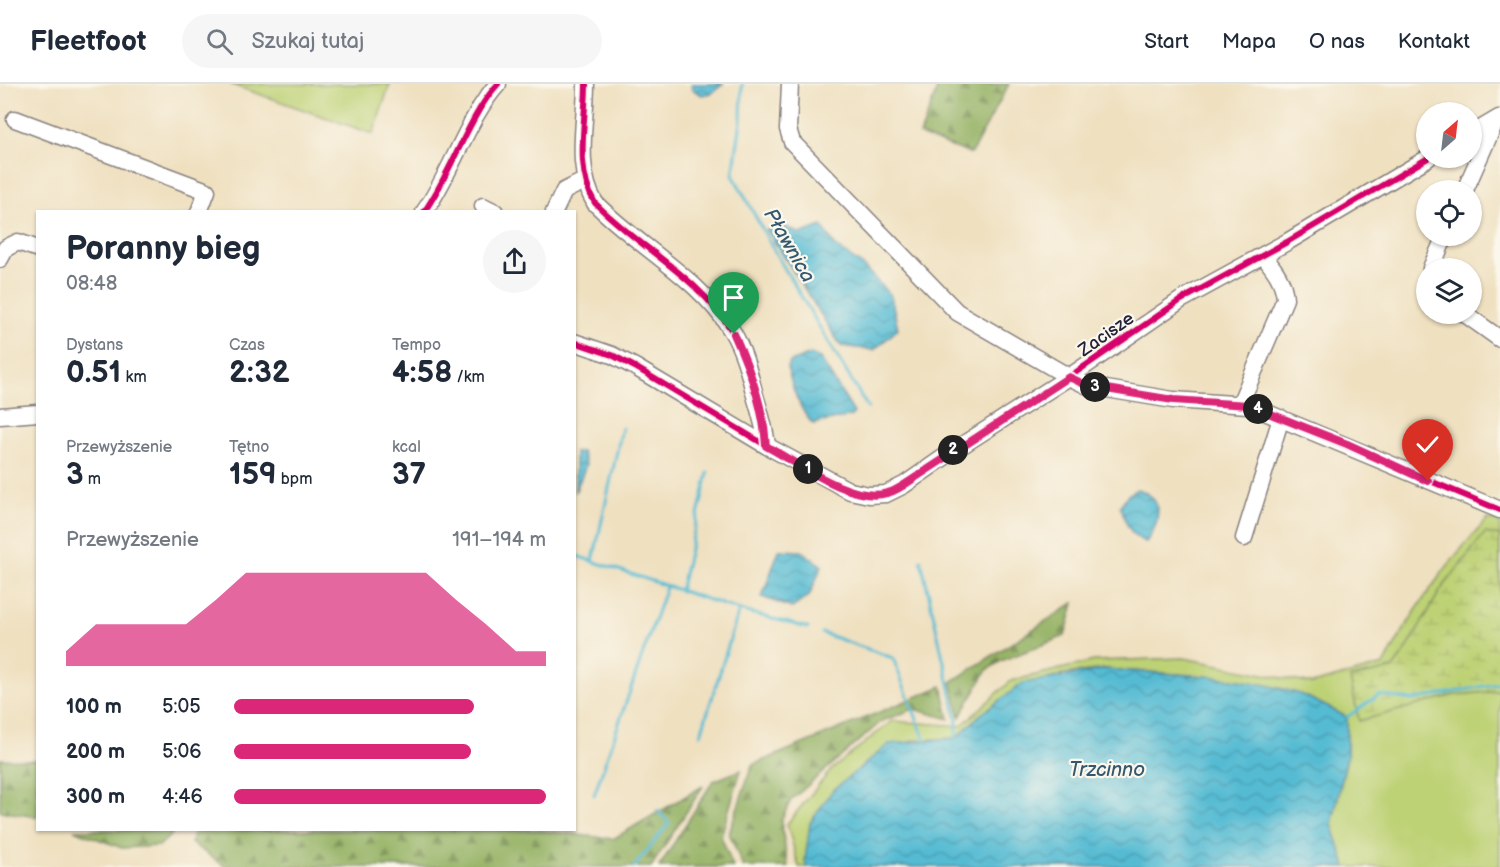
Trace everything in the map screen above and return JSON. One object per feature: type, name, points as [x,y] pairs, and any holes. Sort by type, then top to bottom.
[{"type":"street","points":[[425,210],[439,190],[475,120],[498,84]]},
{"type":"street","points":[[586,84],[584,144],[586,180],[592,197],[600,208],[698,292],[730,328],[739,345],[753,386],[766,432],[766,446]]},
{"type":"street","points":[[576,343],[612,355],[766,446],[850,491],[869,495],[886,494],[904,485],[1069,377],[957,312],[862,216],[792,142],[788,129],[790,84]]},
{"type":"street","points":[[15,119],[207,191],[200,210]]},
{"type":"street","points":[[1482,128],[1498,119]]},
{"type":"street","points":[[1470,180],[1498,119]]},
{"type":"street","name":"Zacisze","points":[[1069,377],[1181,300],[1263,255],[1416,165]]},
{"type":"street","points":[[555,210],[564,191],[586,180]]},
{"type":"street","points":[[0,259],[6,248],[18,242],[36,248]]},
{"type":"street","points":[[1240,404],[1285,299],[1281,281],[1263,255]]},
{"type":"street","points":[[1479,324],[1500,339]]},
{"type":"street","name":"Zacisze","points":[[1069,377],[1088,386],[1173,400],[1240,404],[1281,418],[1500,510]]},
{"type":"street","points":[[0,416],[36,413]]},
{"type":"street","points":[[1244,538],[1281,418]]},
{"type":"green space","points":[[230,84],[390,84],[373,134]]},
{"type":"green space","points":[[939,84],[1009,84],[971,154],[920,135]]},
{"type":"green space","points":[[1488,519],[1500,522],[1500,867],[1346,867],[1332,824],[1347,757],[1347,717],[1298,694],[1189,675],[1106,669],[1063,674],[980,715],[956,738],[912,740],[805,861],[807,867],[799,867],[787,824],[831,770],[892,721],[961,726],[1011,681],[1094,661],[1184,658],[1312,684],[1384,665],[1431,588],[1457,553]]},
{"type":"green space","points":[[1485,533],[1500,536],[1500,691],[1454,695],[1359,721],[1350,678],[1392,669],[1405,652],[1440,591]]},
{"type":"green space","points":[[1074,603],[1065,636],[1001,661],[987,670],[960,717],[951,682]]},
{"type":"green space","points":[[942,686],[949,719],[914,709],[882,721],[791,800],[781,821],[788,867],[743,867],[729,833],[752,765]]},
{"type":"green space","points":[[0,759],[36,760],[36,817],[0,811]]},
{"type":"green space","points":[[741,770],[721,836],[733,867],[659,867],[713,781]]},
{"type":"green space","points":[[703,786],[651,867],[226,867],[191,843],[194,831],[545,831],[613,839]]},
{"type":"green space","points":[[77,831],[173,831],[159,846],[122,848]]},
{"type":"water","points":[[691,84],[723,84],[712,93],[702,95],[692,89]]},
{"type":"water","points":[[778,223],[800,234],[822,226],[836,247],[862,265],[891,296],[898,329],[874,350],[841,346],[767,230]]},
{"type":"water","points":[[811,354],[820,358],[854,413],[851,416],[813,424],[804,412],[787,367],[790,362]]},
{"type":"water","points":[[576,452],[582,452],[586,465],[576,490]]},
{"type":"water","points":[[1137,489],[1153,498],[1158,512],[1155,527],[1146,542],[1140,540],[1132,532],[1120,506],[1128,495]]},
{"type":"water","points":[[779,550],[802,551],[822,566],[809,596],[792,608],[762,597]]},
{"type":"water","name":"Trzcinno","points":[[1106,669],[1226,678],[1274,686],[1316,701],[1347,717],[1347,757],[1332,824],[1346,867],[807,867],[805,861],[810,823],[832,791],[889,744],[956,738],[980,715],[1023,683]]},
{"type":"waterway","name":"Pławnica","points":[[742,84],[741,121],[733,175],[776,254],[868,408]]},
{"type":"waterway","points":[[593,561],[622,428]]},
{"type":"waterway","points":[[680,591],[708,473]]},
{"type":"waterway","points":[[576,556],[739,610],[808,628]]},
{"type":"waterway","name":"Pławnica","points":[[921,560],[957,720],[956,738]]},
{"type":"waterway","points":[[594,795],[666,587]]},
{"type":"waterway","points":[[701,734],[739,610]]},
{"type":"waterway","points":[[822,633],[893,658],[925,740]]},
{"type":"waterway","points":[[1347,717],[1379,695],[1412,700],[1500,683]]},
{"type":"waterway","points":[[634,867],[669,823],[657,810]]},
{"type":"cycle path","points":[[425,210],[478,112],[498,84]]},
{"type":"cycle path","points":[[586,84],[583,160],[585,175],[595,203],[686,279],[719,312],[736,338],[748,369],[767,446],[850,491],[869,495],[886,494],[904,485],[1069,377],[1181,300],[1287,242],[1416,165]]},
{"type":"cycle path","points":[[576,343],[612,355],[635,367],[767,446]]},
{"type":"cycle path","points":[[1069,377],[1088,386],[1173,400],[1248,405],[1500,510]]},
{"type":"route","points":[[734,334],[753,386],[766,432],[766,446],[850,491],[869,495],[886,494],[904,485],[1000,420],[1069,377],[1088,386],[1173,400],[1248,405],[1347,444],[1428,481]]}]
